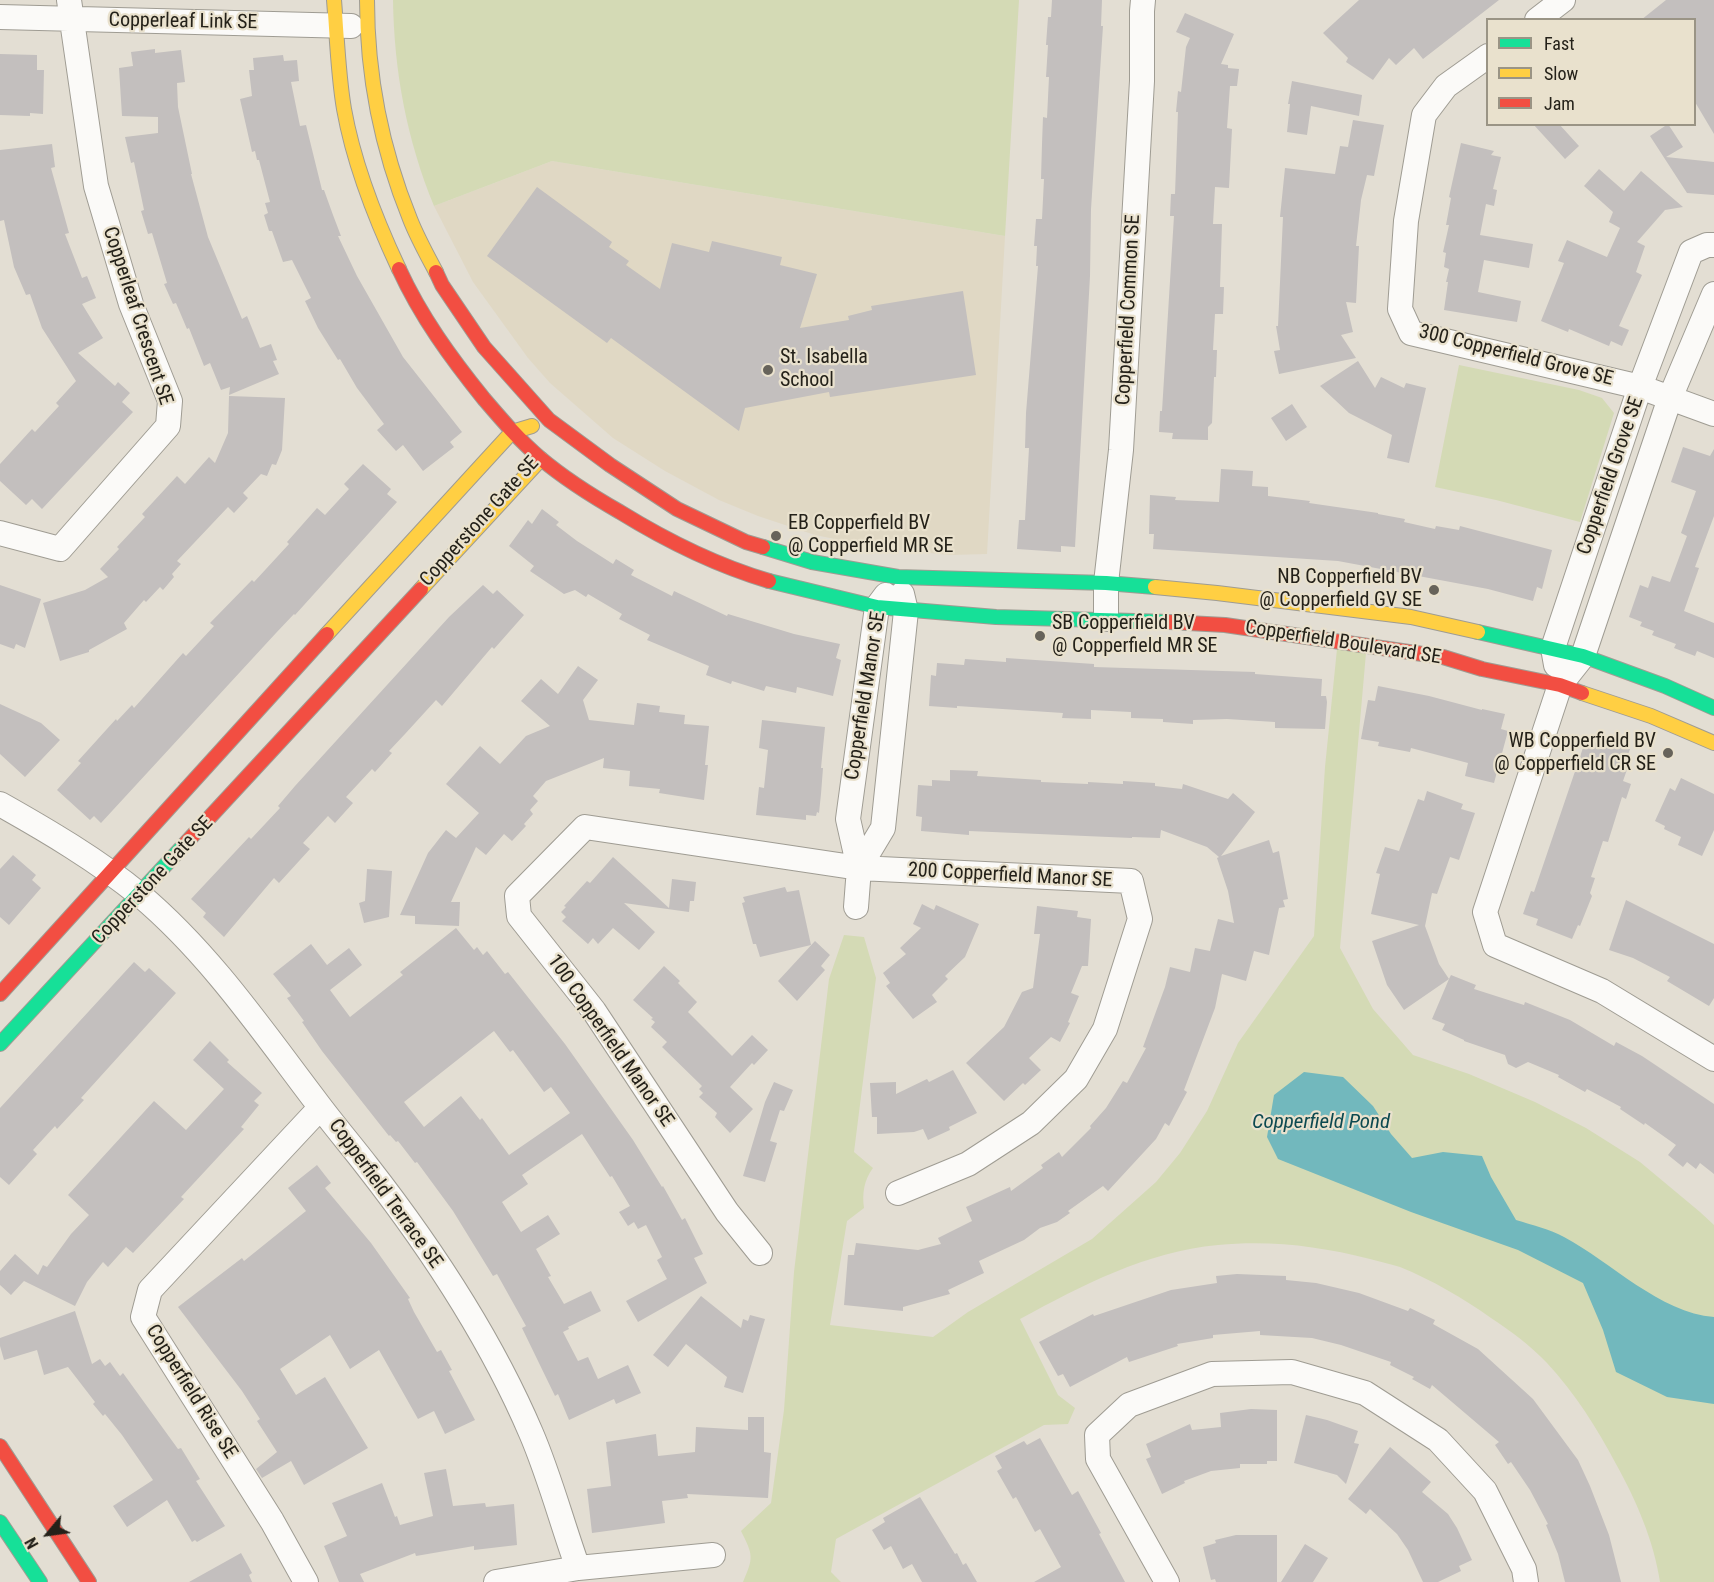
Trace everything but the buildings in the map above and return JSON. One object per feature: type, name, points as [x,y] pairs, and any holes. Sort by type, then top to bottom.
[{"type":"street","name":"Copperfield Boulevard SE","points":[[334,0],[344,108],[354,151],[382,234],[415,304],[457,366],[512,432],[541,459],[590,494],[664,539],[735,571],[805,591],[877,607],[996,617],[1106,619],[1225,625],[1443,657],[1482,669],[1560,685],[1651,716],[1714,743]]},
{"type":"street","name":"Copperfield Boulevard SE","points":[[366,0],[374,94],[388,153],[410,219],[442,285],[484,347],[549,420],[610,465],[677,509],[746,542],[812,562],[898,577],[1106,583],[1217,593],[1411,617],[1583,656],[1665,686],[1714,708]]},
{"type":"street","name":"Copperfield Common SE","points":[[1106,619],[1106,583],[1121,450],[1142,81],[1143,0]]},
{"type":"street","points":[[1540,18],[1563,0]]},
{"type":"street","name":"Copperleaf Link SE","points":[[0,17],[70,9],[335,26],[367,25]]},
{"type":"street","name":"Copperleaf Crescent SE","points":[[0,533],[60,549],[168,426],[170,401],[130,304],[96,186],[70,9]]},
{"type":"street","name":"300 Copperfield Grove SE","points":[[1486,57],[1446,86],[1424,116],[1406,222],[1400,309],[1411,333],[1640,387]]},
{"type":"street","points":[[1640,387],[1691,252],[1707,244],[1714,245]]},
{"type":"street","points":[[1714,294],[1670,398],[1714,414]]},
{"type":"street","name":"Copperfield Grove SE","points":[[1640,387],[1670,398],[1583,656],[1560,685],[1553,648],[1640,387]]},
{"type":"street","name":"Copperstone Gate SE","points":[[0,994],[512,432],[549,420],[541,459],[0,1044]]},
{"type":"street","name":"Copperfield Manor SE","points":[[856,907],[859,868],[848,819],[877,607],[898,577]]},
{"type":"street","name":"Copperfield Manor SE","points":[[859,868],[883,828],[906,611],[898,577]]},
{"type":"street","points":[[1560,685],[1485,912],[1495,945],[1602,991],[1714,1059]]},
{"type":"street","name":"Copperfield Terrace SE","points":[[0,804],[51,833],[140,895],[185,937],[232,991],[320,1108],[368,1166],[434,1258],[483,1336],[532,1434],[578,1568]]},
{"type":"street","name":"100 Copperfield Manor SE","points":[[760,1253],[727,1212],[594,1011],[519,916],[517,896],[585,826],[859,868]]},
{"type":"street","name":"200 Copperfield Manor SE","points":[[859,868],[1131,881],[1140,919],[1105,1029],[1076,1079],[1031,1124],[968,1164],[898,1193]]},
{"type":"street","name":"Copperfield Rise SE","points":[[306,1582],[272,1521],[143,1317],[150,1290],[320,1108]]},
{"type":"street","points":[[1167,1582],[1098,1460],[1097,1435],[1130,1405],[1212,1374],[1292,1372],[1365,1393],[1438,1440],[1485,1491],[1524,1569],[1526,1582]]},
{"type":"street","points":[[0,1446],[89,1582]]},
{"type":"street","points":[[0,1521],[40,1582]]},
{"type":"street","points":[[496,1582],[578,1568],[713,1555]]},
{"type":"shaded area","name":"St. Isabella School","points":[[552,161],[1005,236],[987,554],[950,555],[880,548],[815,535],[758,516],[719,500],[665,471],[613,438],[550,383],[528,358],[473,282],[434,206]]},
{"type":"green space","points":[[393,0],[1019,0],[1005,236],[552,161],[434,206],[409,131],[399,79]]},
{"type":"green space","points":[[1459,365],[1579,390],[1602,398],[1614,413],[1580,522],[1435,487]]},
{"type":"green space","points":[[1337,649],[1366,653],[1340,948],[1373,1009],[1413,1055],[1469,1074],[1535,1102],[1586,1128],[1640,1162],[1714,1225],[1714,1582],[1660,1582],[1653,1551],[1637,1506],[1601,1437],[1557,1374],[1513,1333],[1458,1297],[1400,1267],[1332,1251],[1294,1245],[1257,1243],[1191,1249],[1140,1263],[1091,1282],[1020,1319],[1058,1395],[1075,1408],[1068,1424],[1044,1425],[836,1539],[831,1572],[841,1582],[743,1582],[751,1556],[741,1531],[771,1503],[784,1410],[794,1272],[829,979],[844,935],[864,937],[876,978],[854,1152],[873,1168],[864,1187],[864,1208],[847,1221],[830,1325],[933,1337],[968,1312],[1092,1239],[1156,1182],[1180,1153],[1207,1111],[1238,1043],[1314,936],[1325,767]]},
{"type":"water","name":"Copperfield Pond","points":[[1304,1072],[1343,1077],[1373,1106],[1391,1134],[1412,1158],[1443,1152],[1482,1156],[1491,1177],[1516,1220],[1547,1229],[1564,1237],[1655,1297],[1694,1313],[1714,1317],[1714,1404],[1667,1397],[1616,1372],[1603,1330],[1583,1283],[1518,1250],[1411,1212],[1278,1159],[1267,1137],[1274,1095]]},
{"type":"traffic: fast","points":[[763,547],[812,562],[898,577],[1106,583],[1155,587]]},
{"type":"traffic: fast","points":[[769,581],[877,607],[996,617],[1169,622]]},
{"type":"traffic: fast","points":[[1478,632],[1583,656],[1665,686],[1714,708]]},
{"type":"traffic: fast","points":[[0,1044],[184,845]]},
{"type":"traffic: fast","points":[[0,1522],[40,1582]]},
{"type":"traffic: slow","points":[[334,0],[340,82],[348,130],[366,191],[399,269]]},
{"type":"traffic: slow","points":[[367,0],[373,84],[384,139],[410,219],[436,272]]},
{"type":"traffic: slow","points":[[327,634],[512,432],[532,426]]},
{"type":"traffic: slow","points":[[421,589],[541,459]]},
{"type":"traffic: slow","points":[[1155,587],[1411,617],[1478,632]]},
{"type":"traffic: slow","points":[[1582,693],[1651,716],[1714,743]]},
{"type":"traffic: jam","points":[[399,269],[437,337],[460,368],[504,422],[540,458],[589,493],[656,533],[711,560],[769,581]]},
{"type":"traffic: jam","points":[[436,272],[442,285],[484,347],[549,420],[610,465],[677,509],[746,542],[763,547]]},
{"type":"traffic: jam","points":[[184,845],[421,589]]},
{"type":"traffic: jam","points":[[1169,622],[1225,625],[1443,657],[1482,669],[1560,685],[1582,693]]},
{"type":"traffic: jam","points":[[0,994],[327,634]]},
{"type":"traffic: jam","points":[[0,1446],[89,1582]]},
{"type":"place","name":"St. Isabella School","points":[[768,370]]},
{"type":"place","name":"EB Copperfield BV @ Copperfield MR SE","points":[[776,536]]},
{"type":"place","name":"NB Copperfield BV @ Copperfield GV SE","points":[[1434,590]]},
{"type":"place","name":"SB Copperfield BV @ Copperfield MR SE","points":[[1040,636]]},
{"type":"place","name":"WB Copperfield BV @ Copperfield CR SE","points":[[1668,753]]}]
